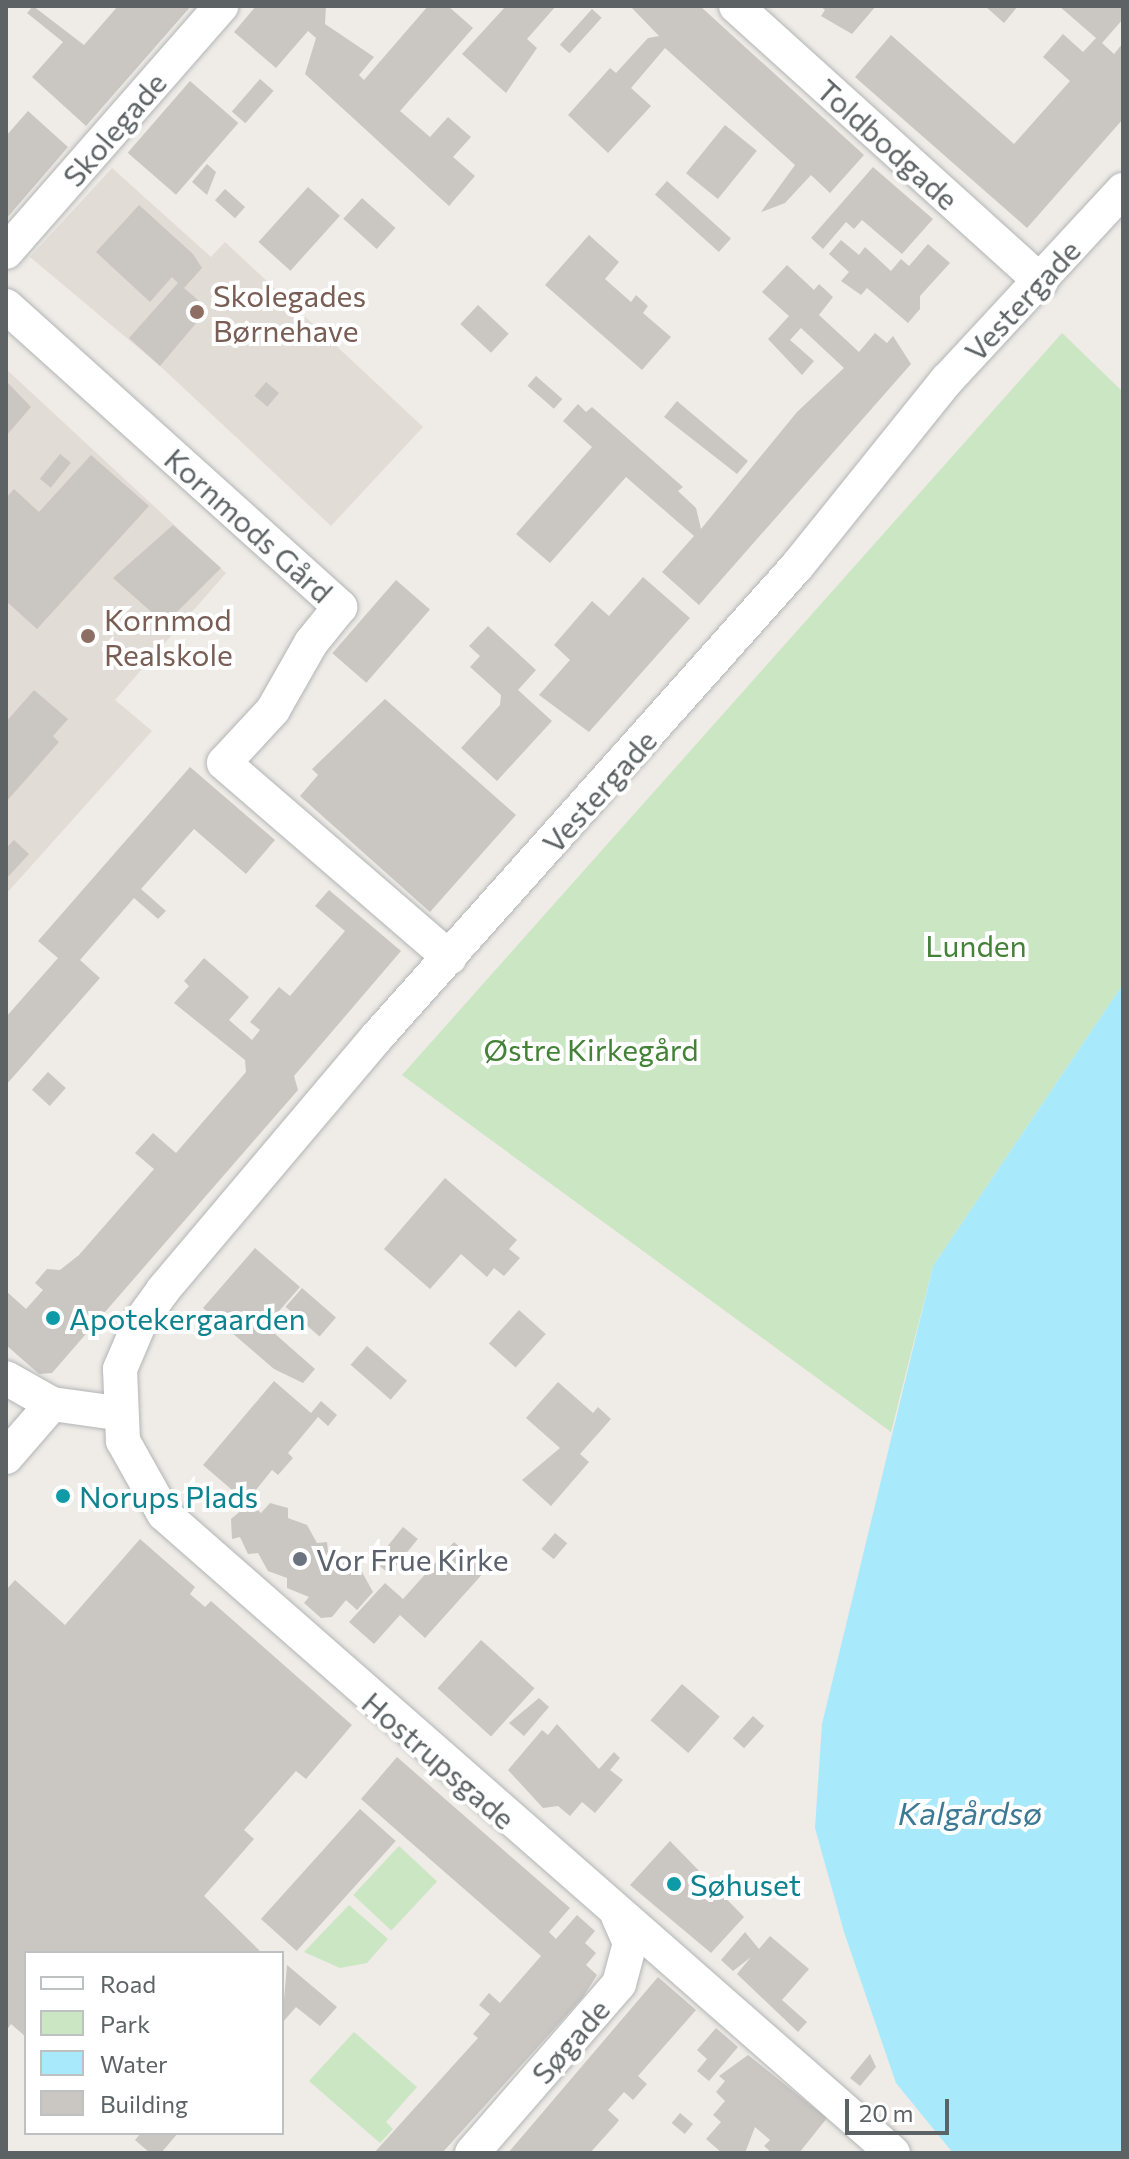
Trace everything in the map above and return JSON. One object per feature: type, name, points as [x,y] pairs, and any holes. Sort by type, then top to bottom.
[{"type":"street","name":"Skolegade","points":[[6,252],[221,6]]},
{"type":"street","name":"Toldbodgade","points":[[736,6],[1041,282]]},
{"type":"street","name":"Vestergade","points":[[117,1413],[123,1356],[163,1290],[450,958],[798,565],[947,380],[1123,190]]},
{"type":"street","name":"Kornmods Gård","points":[[6,306],[340,607],[311,643],[273,710],[224,763],[450,958]]},
{"type":"street","points":[[6,1378],[52,1404],[117,1413]]},
{"type":"street","points":[[6,1457],[52,1404]]},
{"type":"street","name":"Hostrupsgade","points":[[117,1413],[133,1468],[164,1514],[618,1916],[893,2153]]},
{"type":"street","name":"Søgade","points":[[472,2153],[619,1984],[630,1943],[618,1916]]},
{"type":"shaded area","name":"Skolegades Børnehave","points":[[112,168],[211,257],[225,242],[423,427],[331,526],[160,366],[30,257]]},
{"type":"shaded area","name":"Kornmod Realskole","points":[[6,369],[226,573],[115,700],[152,731],[6,894]]},
{"type":"green space","points":[[1062,333],[1123,392],[1123,984],[933,1266],[891,1432],[402,1075]]},
{"type":"green space","points":[[399,1846],[437,1881],[391,1930],[353,1895]]},
{"type":"green space","points":[[349,1905],[388,1939],[367,1963],[340,1968],[304,1952]]},
{"type":"green space","points":[[354,2032],[417,2087],[386,2122],[393,2129],[380,2143],[309,2081]]},
{"type":"water","name":"Kalgårdsø","points":[[1123,984],[1123,2153],[953,2153],[896,2083],[844,1932],[815,1828],[822,1724],[933,1266]]},
{"type":"building","points":[[33,6],[84,45],[118,6],[191,6],[86,126],[32,77],[63,42],[27,13]]},
{"type":"building","points":[[256,6],[326,6],[325,24],[374,57],[359,75],[364,80],[428,6],[448,6],[473,28],[400,111],[430,137],[448,117],[471,137],[453,157],[475,176],[449,206],[305,74],[316,38],[308,31],[276,68],[234,32]]},
{"type":"building","points":[[506,6],[556,6],[527,39],[537,48],[506,93],[462,54]]},
{"type":"building","points":[[630,6],[700,6],[864,155],[830,193],[811,175],[785,203],[761,212],[795,165],[665,48],[631,88],[651,106],[608,153],[568,115],[610,68],[616,73],[648,38],[659,36]]},
{"type":"building","points":[[820,6],[876,6],[852,34],[821,16],[825,10]]},
{"type":"building","points":[[985,6],[1018,6],[1004,23]]},
{"type":"building","points":[[1059,6],[1123,6],[1123,19],[1102,43],[1114,54],[1123,43],[1123,119],[1027,228],[855,77],[891,35],[1014,144],[1070,81],[1043,57],[1063,34],[1083,52],[1096,38]]},
{"type":"building","points":[[592,9],[602,18],[570,53],[560,45]]},
{"type":"building","points":[[260,79],[274,91],[245,123],[232,111]]},
{"type":"building","points":[[190,81],[238,123],[176,195],[128,153]]},
{"type":"building","points":[[28,111],[68,147],[6,219],[6,136]]},
{"type":"building","points":[[725,125],[757,151],[718,199],[686,173]]},
{"type":"building","points":[[207,164],[216,172],[207,195],[192,182]]},
{"type":"building","points":[[873,167],[933,219],[902,254],[862,220],[854,229],[846,222],[823,249],[811,238]]},
{"type":"building","points":[[667,181],[731,239],[719,252],[655,194]]},
{"type":"building","points":[[308,187],[340,216],[290,271],[258,242]]},
{"type":"building","points":[[225,189],[245,207],[235,218],[215,200]]},
{"type":"building","points":[[362,198],[395,228],[377,249],[343,219]]},
{"type":"building","points":[[139,205],[193,254],[202,268],[184,288],[208,309],[160,366],[129,338],[178,283],[172,277],[150,302],[96,252]]},
{"type":"building","points":[[589,235],[619,262],[605,279],[631,302],[636,295],[648,306],[643,313],[671,337],[642,370],[545,285]]},
{"type":"building","points":[[841,240],[859,255],[865,247],[891,271],[901,259],[909,266],[928,244],[950,263],[920,296],[920,309],[908,323],[867,288],[861,295],[841,281],[849,272],[829,254]]},
{"type":"building","points":[[787,265],[814,290],[819,284],[833,297],[819,315],[859,352],[875,333],[887,343],[893,336],[911,364],[699,605],[662,572],[694,536],[626,477],[550,563],[516,534],[592,447],[563,421],[578,404],[586,412],[592,407],[683,487],[678,491],[696,508],[701,529],[797,412],[844,368],[801,328],[790,340],[814,361],[802,375],[768,339],[789,316],[762,292]]},
{"type":"building","points":[[478,305],[509,334],[491,353],[460,324]]},
{"type":"building","points":[[536,376],[562,399],[554,409],[527,386]]},
{"type":"building","points":[[6,381],[31,407],[6,436]]},
{"type":"building","points":[[266,382],[279,393],[267,407],[254,396]]},
{"type":"building","points":[[677,401],[748,461],[737,474],[664,417]]},
{"type":"building","points":[[60,454],[71,463],[51,488],[40,479]]},
{"type":"building","points":[[91,455],[149,506],[37,629],[6,601],[6,498],[14,489],[39,512]]},
{"type":"building","points":[[173,525],[221,568],[165,624],[113,578]]},
{"type":"building","points":[[643,577],[690,618],[589,732],[539,695],[570,660],[554,645],[592,601],[609,616]]},
{"type":"building","points":[[396,580],[430,610],[366,683],[332,653]]},
{"type":"building","points":[[488,626],[536,670],[518,690],[552,721],[497,781],[461,748],[500,705],[501,695],[470,667],[480,656],[469,646]]},
{"type":"building","points":[[34,690],[68,719],[53,736],[59,742],[6,802],[6,722]]},
{"type":"building","points":[[385,699],[516,815],[430,912],[300,796],[318,775],[312,769]]},
{"type":"building","points":[[190,767],[275,840],[246,874],[194,829],[141,889],[166,911],[158,919],[134,898],[80,960],[100,978],[6,1085],[6,1017],[58,958],[38,941]]},
{"type":"building","points":[[14,840],[29,854],[6,879],[6,848]]},
{"type":"building","points":[[329,890],[401,951],[294,1076],[298,1090],[52,1373],[39,1374],[6,1345],[6,1291],[26,1309],[43,1290],[35,1283],[47,1269],[60,1270],[79,1255],[154,1169],[135,1153],[153,1133],[176,1153],[246,1072],[245,1060],[174,1003],[189,986],[184,981],[204,958],[249,997],[229,1020],[252,1040],[260,1030],[250,1022],[279,987],[290,996],[345,931],[315,906]]},
{"type":"building","points":[[48,1072],[66,1088],[50,1106],[32,1090]]},
{"type":"building","points":[[445,1178],[517,1240],[509,1249],[520,1258],[504,1276],[494,1268],[487,1277],[461,1254],[430,1289],[384,1249]]},
{"type":"building","points":[[255,1248],[300,1287],[266,1326],[315,1369],[303,1383],[274,1369],[203,1308]]},
{"type":"building","points":[[302,1288],[336,1318],[320,1336],[286,1307]]},
{"type":"building","points":[[519,1310],[546,1334],[516,1368],[489,1343]]},
{"type":"building","points":[[367,1346],[407,1381],[391,1400],[351,1365]]},
{"type":"building","points":[[274,1381],[311,1413],[321,1401],[337,1415],[328,1426],[318,1417],[288,1453],[293,1458],[278,1475],[272,1470],[246,1502],[203,1465]]},
{"type":"building","points":[[558,1382],[593,1413],[598,1407],[611,1419],[580,1454],[589,1462],[551,1506],[522,1480],[560,1448],[526,1418]]},
{"type":"building","name":"Vor Frue Kirke","points":[[250,1503],[261,1513],[270,1503],[288,1508],[288,1518],[307,1525],[317,1543],[327,1542],[328,1552],[362,1572],[373,1592],[357,1610],[346,1600],[332,1617],[321,1618],[304,1603],[309,1597],[287,1588],[287,1578],[268,1571],[258,1553],[248,1554],[240,1537],[232,1539],[231,1519]]},
{"type":"building","points":[[403,1527],[418,1539],[389,1574],[375,1562]]},
{"type":"building","points":[[555,1533],[567,1543],[554,1559],[542,1549]]},
{"type":"building","points":[[140,1539],[195,1587],[190,1594],[205,1607],[211,1601],[352,1725],[306,1779],[296,1771],[244,1830],[254,1839],[204,1896],[260,1951],[24,1951],[24,2035],[11,2024],[6,2031],[6,1590],[15,1580],[65,1625]]},
{"type":"building","points":[[454,1542],[473,1559],[482,1549],[495,1560],[425,1638],[400,1615],[374,1644],[349,1622],[385,1583],[403,1599]]},
{"type":"building","points":[[481,1640],[535,1688],[491,1736],[438,1688]]},
{"type":"building","points":[[682,1684],[720,1717],[688,1753],[651,1720]]},
{"type":"building","points":[[539,1698],[549,1707],[524,1736],[509,1723]]},
{"type":"building","points":[[753,1716],[764,1726],[744,1748],[733,1738]]},
{"type":"building","points":[[557,1724],[599,1769],[614,1752],[620,1758],[610,1770],[623,1780],[595,1813],[582,1802],[570,1816],[558,1806],[543,1808],[508,1770],[542,1730],[548,1735]]},
{"type":"building","points":[[397,1757],[570,1908],[549,1932],[556,1939],[577,1915],[595,1931],[585,1943],[596,1953],[586,1965],[597,1975],[583,1997],[442,2153],[374,2153],[478,2038],[473,2034],[490,2014],[479,2005],[489,1993],[500,2003],[541,1956],[361,1799]]},
{"type":"building","points":[[360,1809],[396,1841],[297,1951],[261,1919]]},
{"type":"building","name":"Søhuset","points":[[670,1841],[744,1917],[711,1953],[630,1885]]},
{"type":"building","points":[[745,1932],[759,1949],[770,1936],[809,1969],[782,2000],[807,2022],[798,2032],[737,1974],[751,1957],[733,1971],[721,1960]]},
{"type":"building","points":[[287,1965],[337,2007],[320,2026],[296,2007],[284,2021]]},
{"type":"building","points":[[658,1977],[696,2010],[638,2076],[647,2084],[633,2100],[624,2092],[608,2110],[619,2120],[616,2124],[590,2153],[508,2153]]},
{"type":"building","points":[[716,2028],[738,2047],[709,2081],[697,2071],[707,2059],[697,2050]]},
{"type":"building","points":[[870,2054],[876,2067],[860,2086],[850,2078]]},
{"type":"building","points":[[748,2055],[827,2118],[799,2153],[772,2153],[764,2146],[770,2140],[755,2127],[745,2153],[722,2153],[706,2139],[721,2122],[713,2115],[725,2101],[716,2092],[725,2081],[719,2076]]},
{"type":"building","points":[[680,2113],[693,2124],[685,2134],[672,2123]]},
{"type":"building","points":[[139,2135],[176,2135],[161,2153],[150,2153],[135,2140]]},
{"type":"place","name":"Skolegades Børnehave","points":[[197,312]]},
{"type":"place","name":"Kornmod Realskole","points":[[88,636]]},
{"type":"place","name":"Apotekergaarden","points":[[53,1318]]},
{"type":"place","name":"Norups Plads","points":[[63,1496]]},
{"type":"place","name":"Vor Frue Kirke","points":[[300,1559]]},
{"type":"place","name":"Søhuset","points":[[674,1884]]},
{"type":"park label","name":"Lunden","points":[[976,945]]},
{"type":"park label","name":"Østre Kirkegård","points":[[591,1049]]}]
